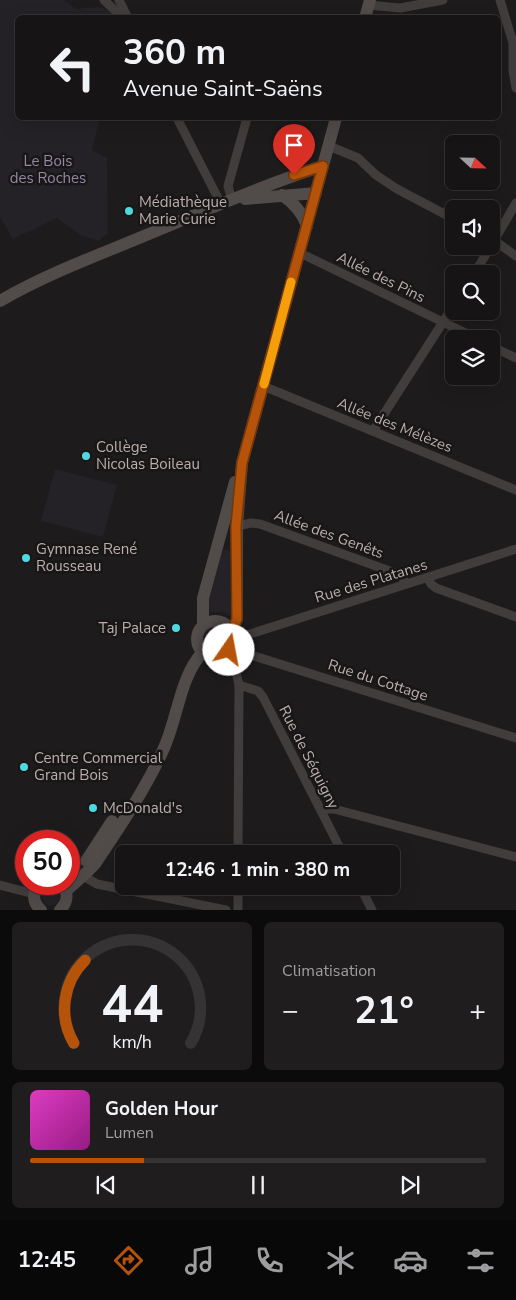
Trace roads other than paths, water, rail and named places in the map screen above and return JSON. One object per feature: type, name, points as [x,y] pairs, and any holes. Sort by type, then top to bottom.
[{"type":"main road","points":[[203,625],[203,598],[226,510],[242,463],[335,120]]},
{"type":"main road","points":[[0,301],[31,283],[277,181],[323,166]]},
{"type":"main road","points":[[227,202],[316,193]]},
{"type":"main road","points":[[282,195],[295,205],[307,226]]},
{"type":"main road","points":[[200,648],[210,656],[228,645],[237,619],[236,526],[242,463]]},
{"type":"main road","points":[[82,876],[94,864],[105,848],[157,763],[172,727],[189,671],[200,648],[197,634],[203,625],[214,620],[219,621],[224,623],[228,645]]},
{"type":"main road","points":[[80,868],[88,860],[151,760],[166,726],[186,663],[191,653],[200,648]]},
{"type":"main road","points":[[36,895],[35,902],[41,910]]},
{"type":"main road","points":[[60,910],[66,901],[65,895]]},
{"type":"street","points":[[104,0],[120,15]]},
{"type":"street","points":[[119,0],[126,15]]},
{"type":"street","points":[[368,8],[400,8],[443,0]]},
{"type":"street","points":[[500,0],[513,43],[513,71],[516,88]]},
{"type":"street","points":[[178,120],[227,202]]},
{"type":"street","points":[[227,202],[228,186],[246,120]]},
{"type":"street","points":[[328,146],[358,158],[376,175],[445,214]]},
{"type":"street","points":[[500,230],[516,203]]},
{"type":"street","points":[[500,247],[516,256]]},
{"type":"street","name":"Allée des Pins","points":[[300,252],[459,330]]},
{"type":"street","points":[[373,431],[445,319]]},
{"type":"street","points":[[500,350],[516,358]]},
{"type":"street","name":"Allée des Mélèzes","points":[[263,386],[516,490]]},
{"type":"street","name":"Allée des Genêts","points":[[236,526],[251,523],[260,524],[398,574],[406,584]]},
{"type":"street","name":"Rue des Platanes","points":[[228,645],[246,635],[516,549]]},
{"type":"street","points":[[428,578],[436,588],[516,617]]},
{"type":"street","points":[[228,645],[232,666],[236,672],[239,685],[238,845]]},
{"type":"street","name":"Rue du Cottage","points":[[228,645],[242,652],[516,738]]},
{"type":"street","name":"Rue de Séquigny","points":[[239,685],[258,691],[263,697],[338,845]]},
{"type":"street","points":[[320,809],[334,809],[516,857]]},
{"type":"street","points":[[82,876],[97,884],[226,910]]},
{"type":"street","points":[[0,885],[15,887]]},
{"type":"street","points":[[238,895],[238,910]]},
{"type":"street","points":[[364,895],[372,910]]},
{"type":"place","name":"Médiathèque Marie Curie","points":[[129,211]]},
{"type":"place","name":"Collège Nicolas Boileau","points":[[86,456]]},
{"type":"place","name":"Gymnase René Rousseau","points":[[26,558]]},
{"type":"place","name":"Taj Palace","points":[[176,628]]},
{"type":"place","name":"Centre Commercial Grand Bois","points":[[24,767]]},
{"type":"place","name":"McDonald's","points":[[93,808]]},
{"type":"park label","name":"Le Bois des Roches","points":[[48,170]]}]
